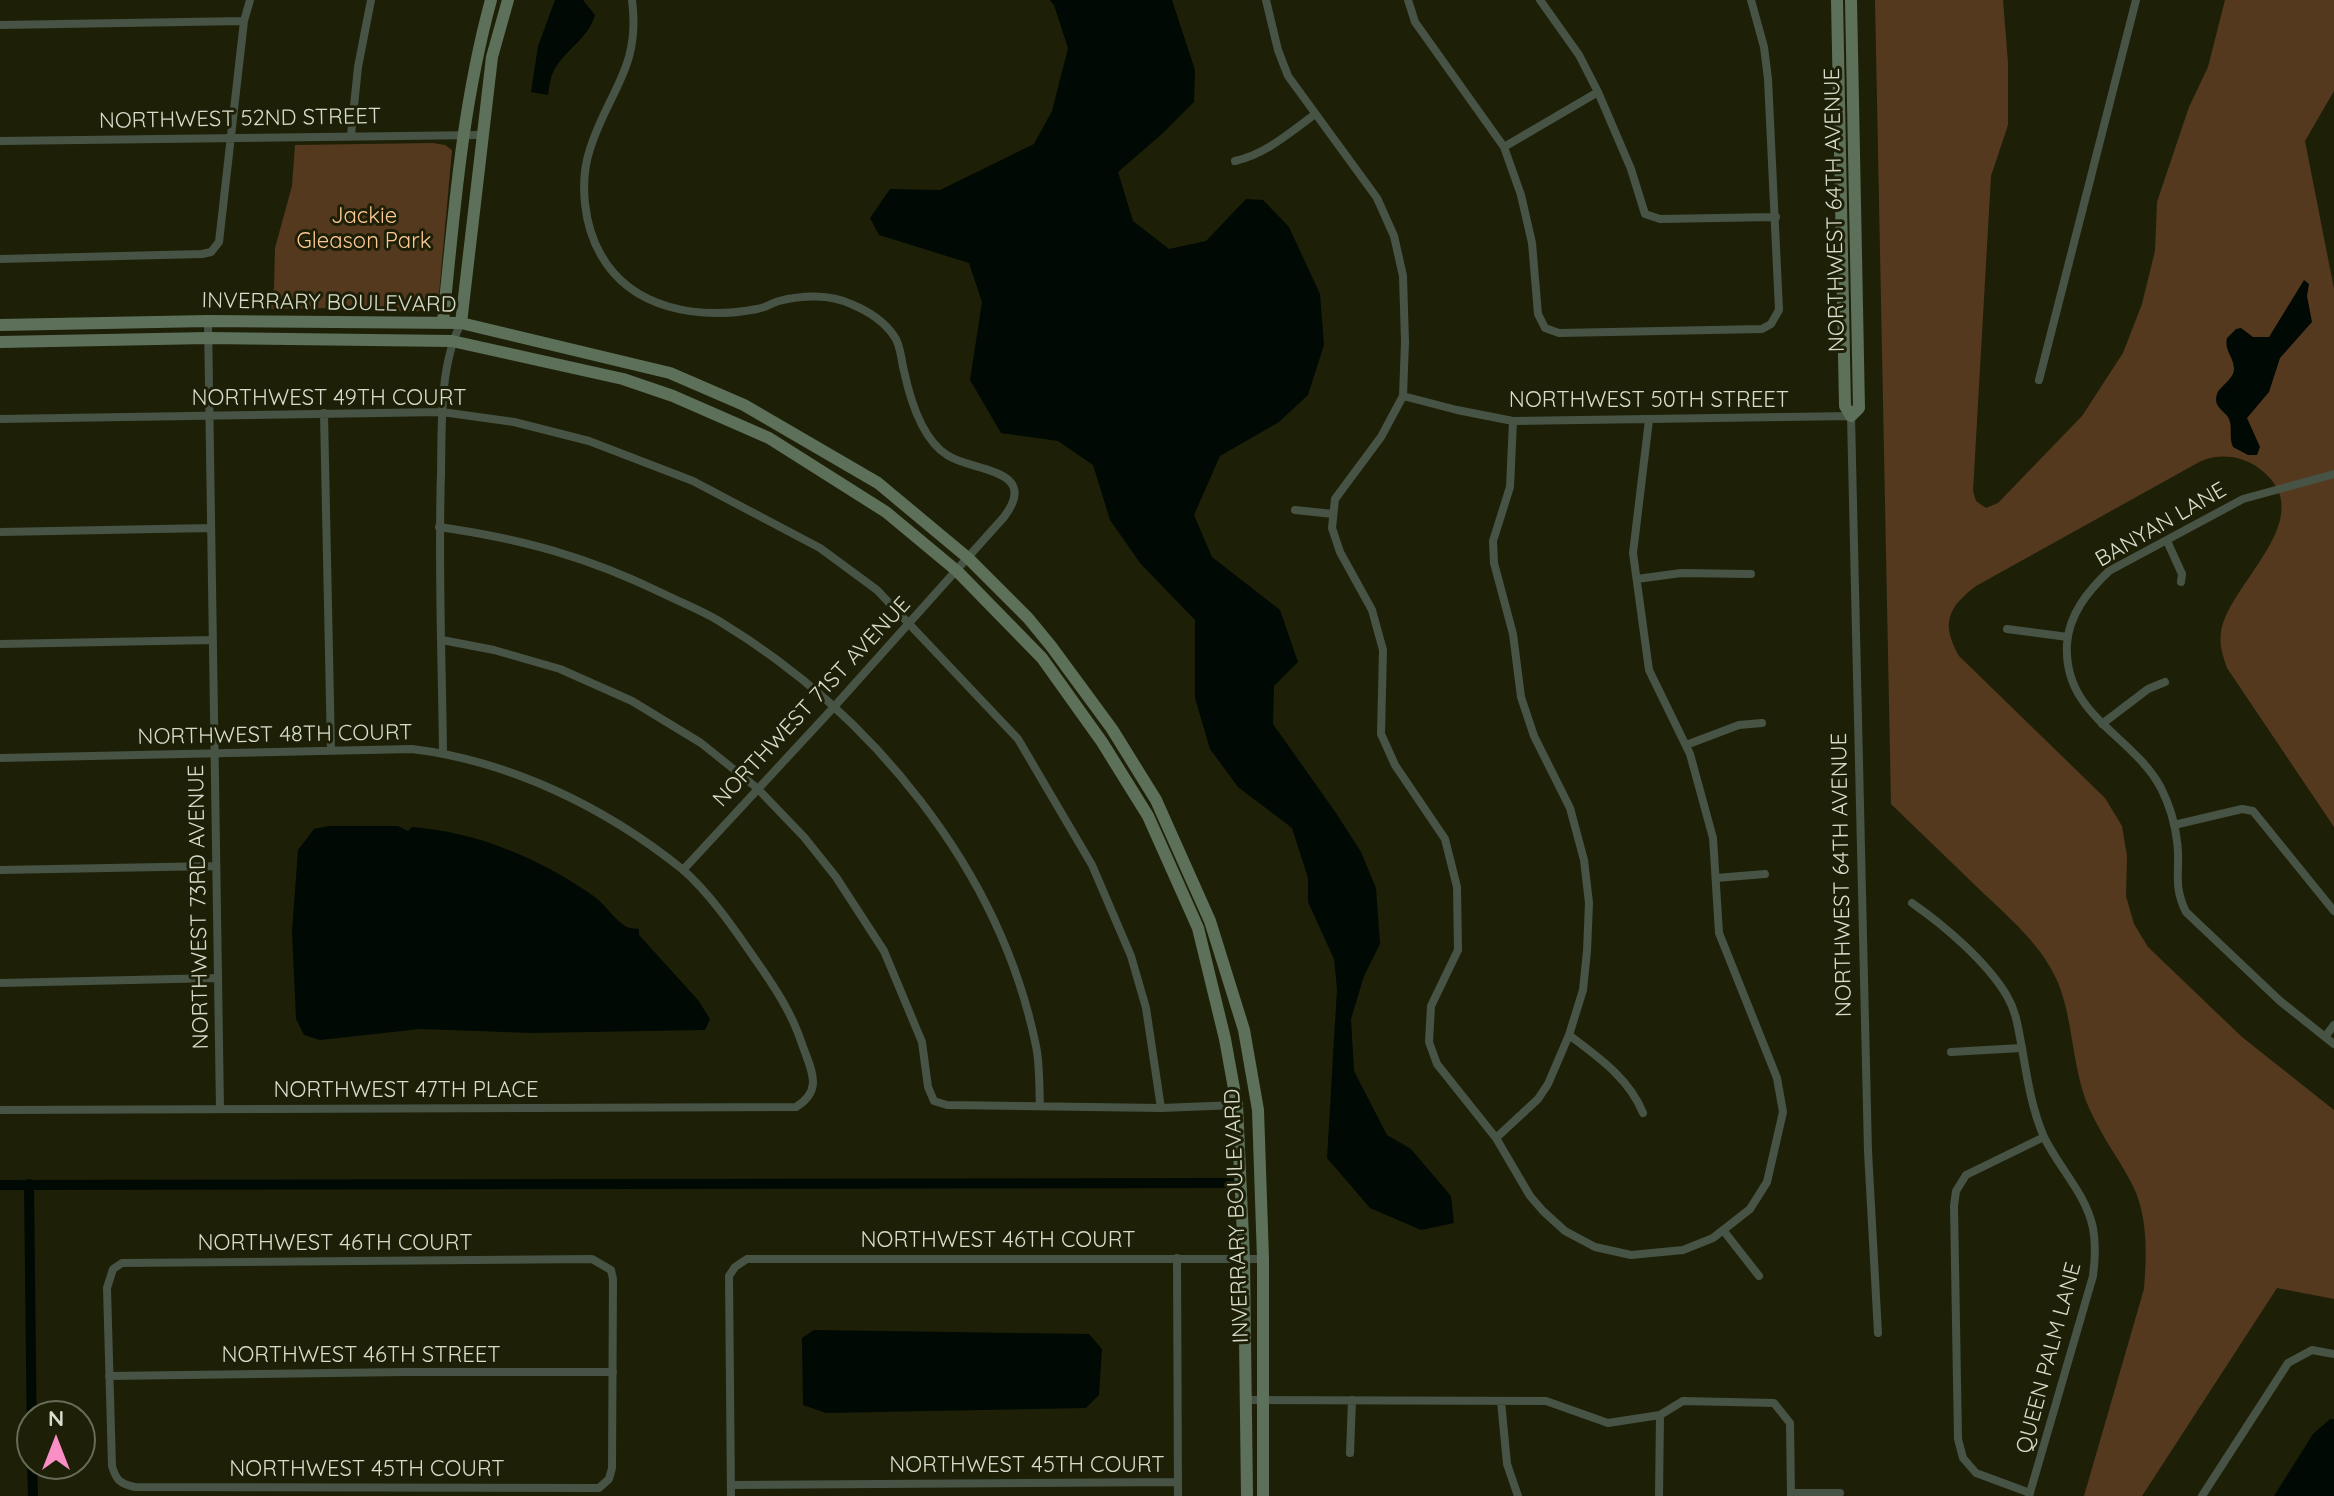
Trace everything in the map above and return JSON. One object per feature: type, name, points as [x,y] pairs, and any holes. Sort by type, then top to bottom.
[{"type":"street","points":[[0,259],[211,252],[219,242],[244,21],[250,0]]},
{"type":"street","points":[[351,135],[358,67],[371,0]]},
{"type":"street","points":[[452,341],[443,322],[462,135],[476,54],[491,0]]},
{"type":"street","points":[[443,753],[439,527],[442,412],[452,341],[465,307],[481,135],[492,57],[508,0]]},
{"type":"street","name":"NORTHWEST 71ST AVENUE","points":[[632,0],[632,46],[627,69],[589,150],[584,186],[589,228],[601,256],[619,279],[642,296],[672,310],[700,313],[758,309],[781,300],[821,296],[849,302],[875,316],[897,338],[904,374],[924,430],[936,448],[955,461],[1000,474],[1010,481],[1015,491],[1013,506],[957,571],[683,870]]},
{"type":"street","points":[[1266,0],[1288,76],[1377,198],[1394,236],[1403,276],[1403,396],[1381,437],[1335,499],[1332,528],[1340,552],[1372,610],[1383,650],[1381,734],[1395,765],[1445,839],[1457,887],[1458,950],[1431,1006],[1429,1042],[1437,1064],[1496,1138],[1530,1196],[1565,1231],[1595,1247],[1631,1255],[1683,1250],[1713,1238],[1750,1209],[1767,1182],[1783,1112],[1777,1078],[1719,933],[1713,838],[1686,745],[1649,670],[1633,553],[1649,420]]},
{"type":"street","points":[[1408,0],[1415,22],[1504,147],[1521,195],[1532,243],[1538,314],[1545,328],[1559,333],[1762,329],[1771,324],[1779,310],[1776,217],[1764,47],[1751,0]]},
{"type":"street","points":[[1540,0],[1579,55],[1598,92],[1631,169],[1645,214],[1660,219],[1776,217]]},
{"type":"street","name":"NORTHWEST 64TH AVENUE","points":[[1837,0],[1845,406],[1851,416],[1868,1151],[1878,1333]]},
{"type":"street","name":"NORTHWEST 64TH AVENUE","points":[[1851,0],[1859,408],[1851,416]]},
{"type":"street","points":[[2039,380],[2136,0]]},
{"type":"street","points":[[0,25],[244,21]]},
{"type":"street","points":[[1504,147],[1598,92]]},
{"type":"street","points":[[1235,161],[1268,148],[1314,115]]},
{"type":"street","name":"NORTHWEST 52ND STREET","points":[[0,141],[481,135]]},
{"type":"street","name":"INVERRARY BOULEVARD","points":[[0,325],[208,321],[461,323],[670,373],[744,405],[878,483],[968,558],[1028,618],[1112,729],[1156,800],[1210,921],[1244,1030],[1258,1110],[1263,1259],[1263,1496]]},
{"type":"street","name":"NORTHWEST 73RD AVENUE","points":[[208,321],[220,1109]]},
{"type":"street","name":"INVERRARY BOULEVARD","points":[[0,342],[208,338],[452,341],[623,379],[673,396],[769,438],[886,512],[957,571],[1042,658],[1102,742],[1148,816],[1198,928],[1225,1039],[1237,1105],[1244,1259],[1247,1496]]},
{"type":"street","name":"NORTHWEST 50TH STREET","points":[[1403,396],[1513,421],[1851,416]]},
{"type":"street","name":"NORTHWEST 49TH COURT","points":[[0,419],[442,412],[514,422],[589,441],[693,481],[820,548],[877,590],[1018,739],[1092,865],[1131,956],[1146,1008],[1161,1108]]},
{"type":"street","points":[[324,413],[331,750]]},
{"type":"street","points":[[1496,1138],[1538,1099],[1548,1084],[1569,1035],[1583,990],[1589,903],[1584,860],[1570,808],[1534,736],[1521,697],[1513,634],[1494,563],[1493,541],[1510,487],[1513,421]]},
{"type":"street","name":"BANYAN LANE","points":[[2334,474],[2243,499],[2109,571],[2090,588],[2072,620],[2067,655],[2076,692],[2160,786],[2178,842],[2178,895],[2186,912],[2280,1001],[2334,1044]]},
{"type":"street","points":[[1295,510],[1333,514]]},
{"type":"street","points":[[439,527],[501,535],[573,555],[614,570],[717,620],[778,661],[869,740],[917,797],[958,855],[998,929],[1024,992],[1037,1050],[1040,1106]]},
{"type":"street","points":[[0,532],[211,528]]},
{"type":"street","points":[[2167,541],[2182,574],[2181,582]]},
{"type":"street","points":[[1637,579],[1681,573],[1751,574]]},
{"type":"street","points":[[2007,629],[2068,637]]},
{"type":"street","points":[[0,644],[212,640]]},
{"type":"street","points":[[442,640],[494,650],[560,669],[632,701],[701,743],[757,788],[804,837],[836,877],[884,951],[922,1042],[928,1087],[934,1101],[947,1105],[1161,1108],[1237,1105]]},
{"type":"street","points":[[2102,724],[2148,689],[2165,682]]},
{"type":"street","points":[[1686,745],[1739,725],[1762,723]]},
{"type":"street","name":"NORTHWEST 48TH COURT","points":[[0,758],[412,749],[443,753],[505,770],[559,791],[626,829],[683,870],[738,935],[784,1003],[799,1033],[815,1081],[809,1099]]},
{"type":"street","points":[[2174,825],[2242,809],[2253,811],[2334,911]]},
{"type":"street","points":[[0,870],[216,866]]},
{"type":"street","points":[[1716,878],[1765,874]]},
{"type":"street","name":"QUEEN PALM LANE","points":[[1912,903],[1929,914],[1991,972],[2016,1014],[2030,1096],[2044,1137],[2082,1199],[2093,1227],[2095,1257],[2091,1283],[2030,1494]]},
{"type":"street","points":[[0,983],[218,978]]},
{"type":"street","points":[[2325,1037],[2334,1025]]},
{"type":"street","points":[[1569,1035],[1619,1076],[1635,1093],[1643,1113]]},
{"type":"street","points":[[1951,1052],[2021,1048]]},
{"type":"street","name":"NORTHWEST 47TH PLACE","points":[[0,1110],[796,1107],[809,1099]]},
{"type":"street","points":[[2030,1494],[1976,1473],[1963,1458],[1958,1439],[1954,1206],[1956,1191],[1966,1175],[2044,1137]]},
{"type":"street","points":[[1723,1230],[1759,1276]]},
{"type":"street","points":[[1177,1258],[1178,1496]]},
{"type":"street","name":"NORTHWEST 46TH COURT","points":[[109,1376],[107,1288],[113,1269],[122,1263],[310,1261],[592,1259],[606,1265],[613,1279],[613,1372]]},
{"type":"street","name":"NORTHWEST 46TH COURT","points":[[731,1485],[729,1276],[735,1267],[747,1259],[1263,1259]]},
{"type":"street","points":[[2202,1496],[2288,1363],[2312,1350],[2334,1354]]},
{"type":"street","name":"NORTHWEST 45TH COURT","points":[[109,1376],[112,1466],[115,1477],[122,1485],[599,1488],[609,1479],[612,1468],[613,1372]]},
{"type":"street","name":"NORTHWEST 46TH STREET","points":[[109,1376],[613,1372]]},
{"type":"street","points":[[1245,1400],[1546,1401],[1608,1423],[1660,1415],[1683,1401],[1774,1403],[1790,1423],[1791,1494],[1840,1493]]},
{"type":"street","points":[[1350,1453],[1352,1400]]},
{"type":"street","points":[[1501,1401],[1507,1464],[1518,1496]]},
{"type":"street","points":[[1659,1496],[1660,1415]]},
{"type":"street","name":"NORTHWEST 45TH COURT","points":[[731,1485],[1178,1482]]},
{"type":"street","points":[[731,1485],[731,1496]]},
{"type":"street","points":[[369,1486],[369,1496]]},
{"type":"green space","points":[[1875,0],[2003,0],[2008,63],[2008,125],[1991,176],[1973,491],[1976,501],[1986,508],[1998,503],[2082,416],[2123,353],[2142,304],[2155,251],[2157,202],[2189,107],[2208,67],[2225,0],[2334,0],[2334,91],[2305,141],[2334,289],[2334,827],[2227,668],[2222,650],[2221,632],[2228,613],[2267,550],[2282,508],[2277,488],[2253,465],[2224,457],[2201,461],[1976,586],[1953,609],[1950,617],[1950,635],[1959,656],[2105,798],[2122,826],[2127,856],[2126,896],[2134,924],[2148,947],[2242,1037],[2334,1110],[2334,1299],[2277,1288],[2142,1496],[2084,1496],[2144,1289],[2145,1234],[2137,1194],[2083,1093],[2064,1000],[2044,957],[2013,921],[1891,804]]},
{"type":"green space","name":"Jackie Gleason Park","points":[[433,143],[452,150],[439,294],[434,306],[415,312],[267,309],[274,288],[275,248],[292,186],[295,145]]},
{"type":"shaded area","points":[[555,0],[583,0],[595,15],[586,32],[556,66],[548,95],[531,92],[538,46]]},
{"type":"shaded area","points":[[1050,0],[1172,0],[1195,70],[1194,102],[1118,172],[1133,221],[1169,249],[1206,241],[1246,199],[1263,200],[1289,227],[1320,294],[1324,345],[1308,395],[1279,422],[1220,456],[1194,515],[1212,557],[1280,610],[1298,662],[1274,686],[1273,724],[1361,852],[1376,888],[1380,944],[1364,976],[1351,1019],[1354,1071],[1387,1135],[1411,1149],[1451,1196],[1454,1223],[1421,1230],[1370,1208],[1327,1158],[1337,989],[1334,959],[1308,902],[1308,878],[1292,828],[1238,787],[1210,749],[1195,698],[1195,620],[1140,563],[1110,520],[1093,465],[1058,441],[1001,433],[970,380],[982,302],[969,263],[879,235],[870,218],[890,189],[940,190],[1034,144],[1052,111],[1068,48]]},
{"type":"shaded area","points":[[2304,280],[2309,284],[2307,296],[2312,322],[2280,358],[2269,392],[2247,418],[2260,447],[2257,455],[2248,455],[2233,447],[2229,418],[2218,407],[2216,399],[2234,369],[2227,338],[2241,328],[2253,337],[2269,337]]},
{"type":"shaded area","points":[[328,826],[398,826],[408,831],[412,827],[437,830],[485,841],[531,859],[595,897],[623,925],[639,929],[639,935],[698,1000],[710,1019],[705,1030],[532,1033],[420,1029],[320,1040],[304,1035],[296,1019],[292,931],[298,850],[314,829]]},
{"type":"shaded area","points":[[814,1330],[1089,1334],[1102,1349],[1099,1395],[1086,1408],[826,1413],[803,1405],[802,1338]]},
{"type":"shaded area","points":[[2334,1419],[2334,1496],[2274,1496],[2313,1434]]},
{"type":"waterway","points":[[0,1185],[1233,1183]]},
{"type":"waterway","points":[[29,1184],[31,1400]]},
{"type":"waterway","points":[[32,1480],[33,1496]]}]
